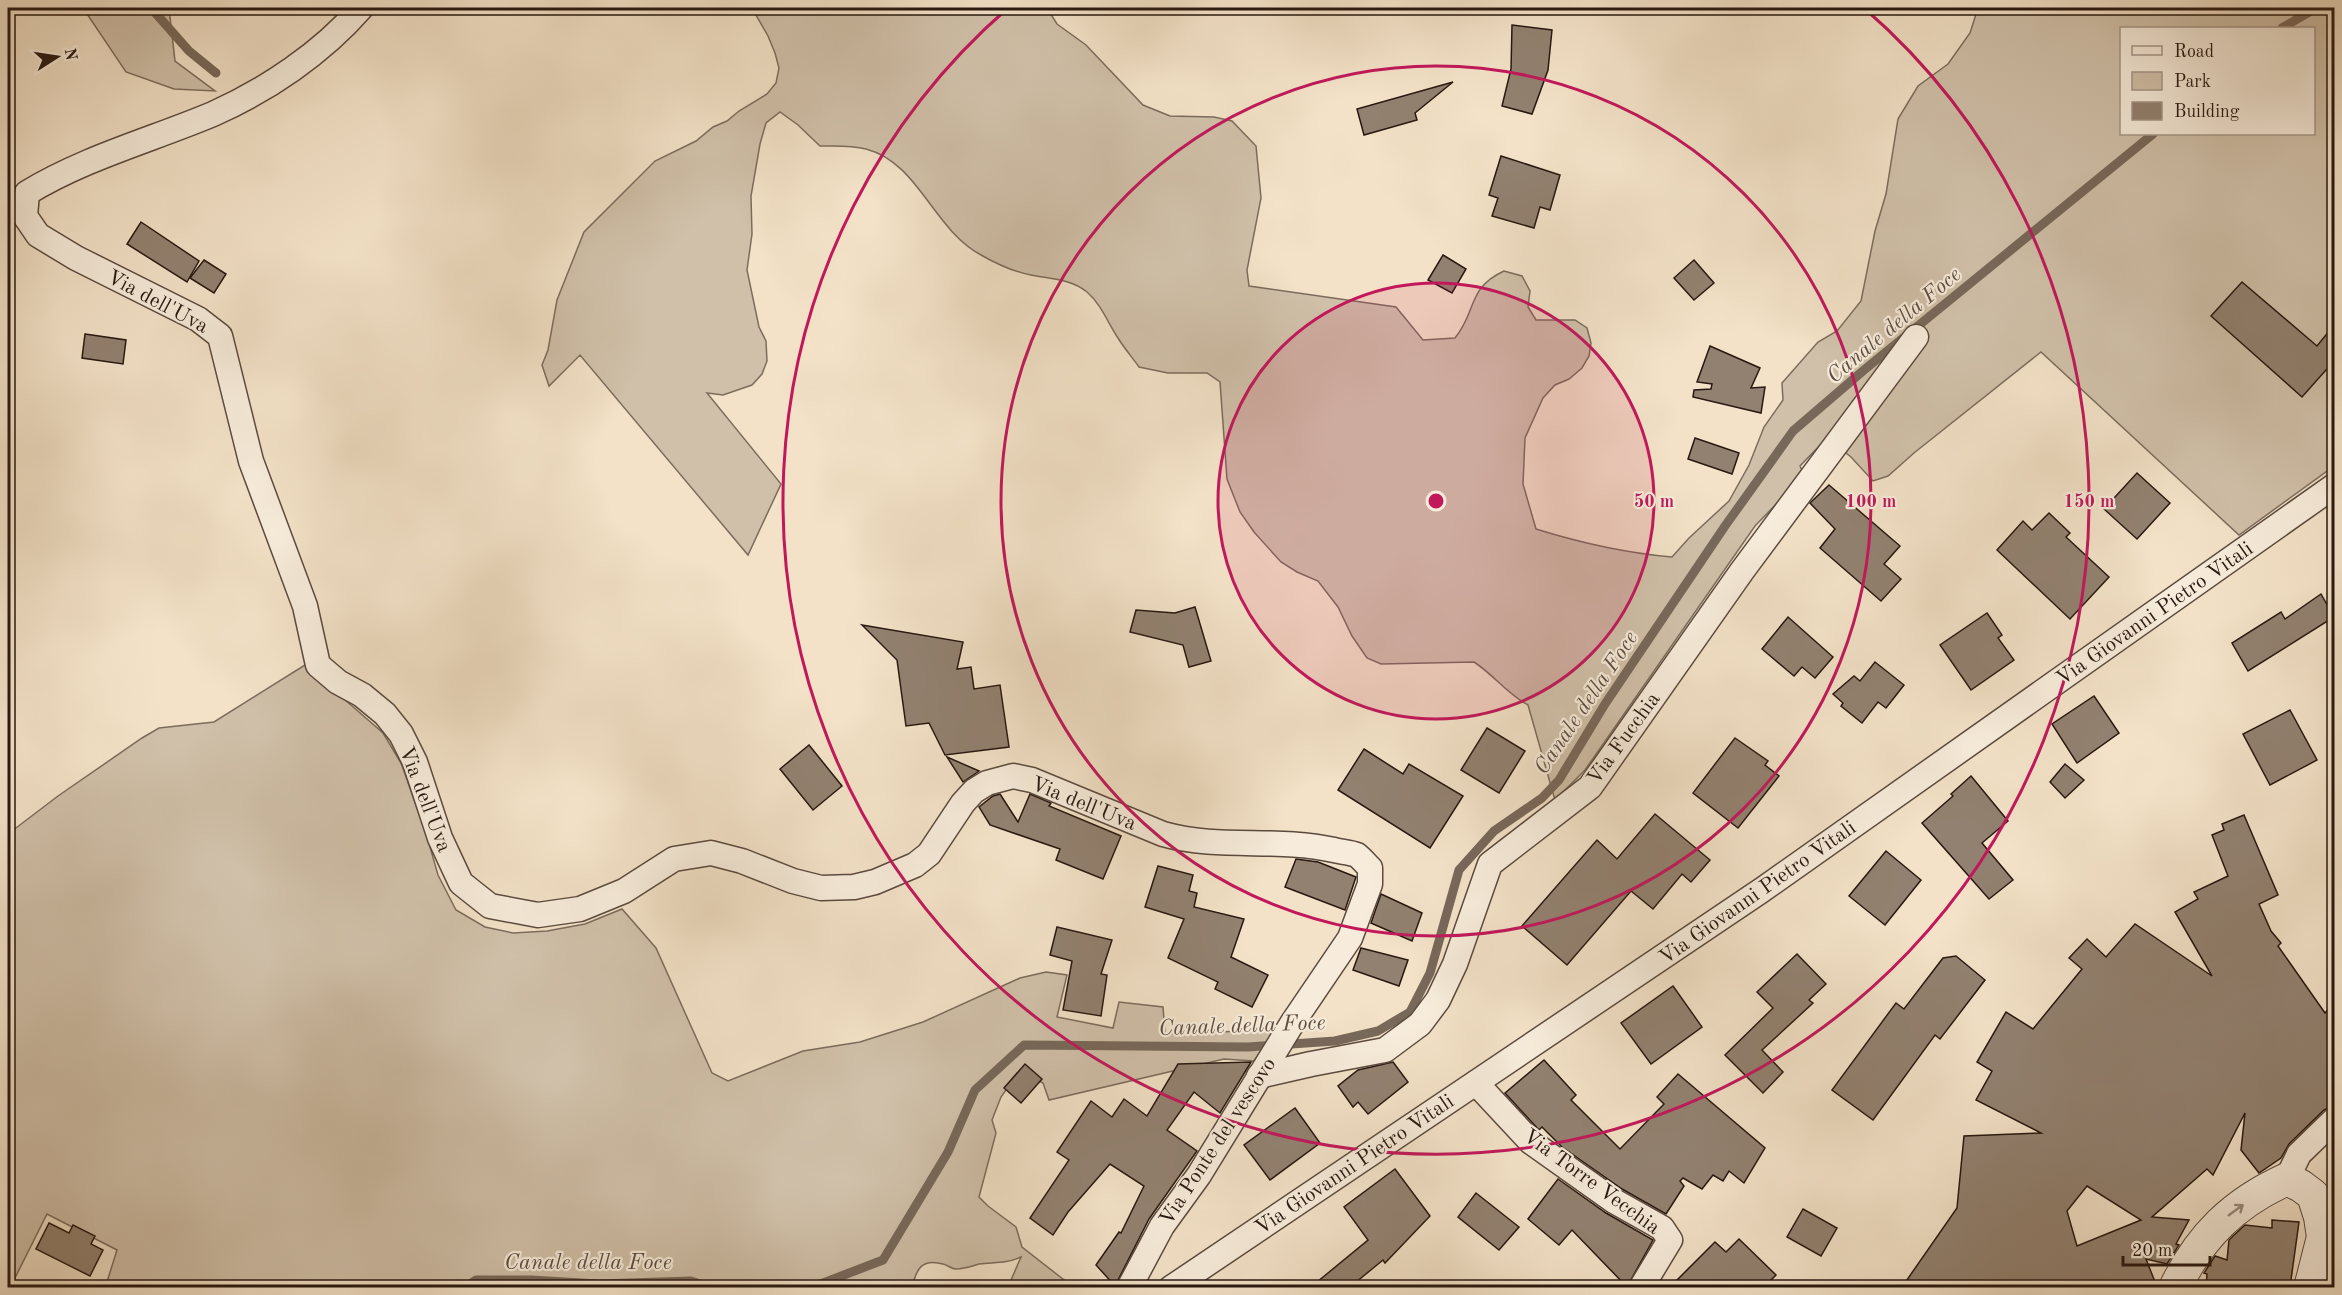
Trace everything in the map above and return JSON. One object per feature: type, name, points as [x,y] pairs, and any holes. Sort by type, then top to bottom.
[{"type":"street","name":"Via dell'Uva","points":[[361,8],[342,30],[279,78],[214,113],[70,170],[27,193],[25,216],[38,234],[76,258],[198,319],[220,336],[251,460],[305,606],[318,665],[338,682],[362,695],[385,714],[401,734],[415,762],[440,838],[461,883],[490,906],[538,915],[580,909],[624,891],[674,859],[711,853],[742,861],[793,881],[821,888],[854,888],[915,865],[929,854],[963,803],[974,791],[987,783],[1013,776],[1032,780],[1162,834],[1184,840],[1233,844],[1294,844],[1325,848],[1358,856],[1370,868]]},
{"type":"street","name":"Via Fucchia","points":[[1261,1072],[1385,1050],[1420,1024],[1438,1000],[1455,964],[1490,864],[1590,787],[1742,571],[1916,337]]},
{"type":"street","name":"Via Giovanni Pietro Vitali","points":[[1172,1287],[1762,890],[2334,486]]},
{"type":"street","name":"Via Ponte del vescovo","points":[[1129,1287],[1162,1226],[1199,1175],[1261,1072],[1350,938],[1370,884],[1370,868]]},
{"type":"street","name":"Via Torre Vecchia","points":[[1476,1083],[1531,1142],[1614,1201],[1662,1228],[1670,1240],[1641,1287]]},
{"type":"street","points":[[2175,1287],[2201,1241],[2230,1214],[2268,1188],[2286,1179],[2298,1154],[2334,1120]]},
{"type":"street","points":[[2286,1179],[2313,1195],[2320,1217],[2323,1237],[2310,1287]]},
{"type":"green space","points":[[83,8],[169,8],[175,61],[215,91],[174,89],[126,72]]},
{"type":"green space","points":[[752,8],[1047,8],[1057,24],[1086,45],[1143,105],[1170,116],[1214,117],[1232,121],[1256,146],[1261,198],[1247,270],[1249,286],[1396,307],[1423,340],[1455,338],[1467,319],[1478,293],[1492,278],[1504,271],[1522,276],[1530,291],[1528,307],[1536,320],[1575,320],[1587,328],[1591,343],[1589,356],[1582,368],[1569,379],[1555,385],[1543,398],[1525,438],[1523,484],[1536,529],[1603,547],[1672,557],[1729,501],[1749,465],[1764,427],[1783,400],[1782,383],[1818,342],[1837,331],[1861,301],[1875,231],[1886,194],[1898,119],[1918,86],[1948,64],[1970,33],[1978,8],[2334,8],[2334,466],[2239,535],[2041,352],[1888,476],[1873,481],[1851,457],[1827,438],[1800,466],[1804,475],[1755,526],[1585,770],[1555,800],[1528,705],[1474,662],[1381,664],[1367,658],[1352,636],[1338,607],[1318,581],[1281,562],[1254,532],[1240,512],[1227,479],[1220,382],[1207,373],[1168,373],[1139,367],[1087,292],[1068,282],[1031,275],[981,255],[950,229],[913,182],[884,156],[860,148],[820,146],[780,112],[766,123],[760,144],[751,196],[752,234],[747,270],[759,327],[766,341],[767,361],[762,374],[752,385],[723,395],[707,393],[781,484],[748,555],[580,355],[549,386],[542,365],[548,350],[557,300],[584,232],[655,161],[696,141],[713,127],[727,121],[767,94],[776,83],[779,68],[775,53]]},
{"type":"green space","points":[[305,665],[383,733],[401,763],[438,875],[456,910],[485,927],[513,933],[547,931],[585,924],[622,909],[656,948],[712,1073],[728,1081],[803,1051],[860,1042],[923,1022],[1020,978],[1046,972],[1067,975],[1057,1017],[1113,1028],[1119,1002],[1163,1007],[1165,1034],[1270,1030],[1273,1035],[1254,1061],[1224,1059],[1049,1100],[1043,1083],[1020,1070],[1001,1097],[992,1120],[996,1133],[979,1197],[1016,1227],[1022,1247],[1073,1287],[1008,1287],[1021,1257],[1005,1262],[979,1264],[959,1269],[943,1264],[925,1264],[918,1270],[912,1288],[114,1287],[106,1285],[117,1250],[47,1214],[15,1278],[8,1274],[8,834],[58,796],[159,728],[214,722]]},
{"type":"building","points":[[1512,25],[1552,30],[1548,70],[1532,114],[1502,106],[1511,69]]},
{"type":"building","points":[[1453,82],[1415,113],[1417,120],[1364,135],[1357,109]]},
{"type":"building","points":[[1501,156],[1560,175],[1550,210],[1540,207],[1534,228],[1492,216],[1498,198],[1489,195]]},
{"type":"building","points":[[141,222],[199,261],[187,282],[127,244]]},
{"type":"building","points":[[1443,255],[1466,269],[1452,293],[1428,280]]},
{"type":"building","points":[[204,260],[226,274],[214,293],[190,278]]},
{"type":"building","points":[[1694,260],[1714,283],[1694,300],[1674,278]]},
{"type":"building","points":[[2242,282],[2317,346],[2334,325],[2334,361],[2302,397],[2211,316]]},
{"type":"building","points":[[85,334],[126,340],[123,364],[82,358]]},
{"type":"building","points":[[1710,346],[1760,368],[1751,388],[1765,387],[1761,413],[1693,397],[1694,390],[1711,389],[1712,384],[1697,382]]},
{"type":"building","points":[[1695,438],[1739,453],[1732,474],[1688,459]]},
{"type":"building","points":[[2137,473],[2170,503],[2137,539],[2104,509]]},
{"type":"building","points":[[1829,485],[1900,546],[1884,564],[1901,579],[1881,601],[1820,548],[1835,529],[1810,503]]},
{"type":"building","points":[[2049,513],[2070,533],[2066,537],[2109,577],[2070,619],[1997,550],[2023,521],[2032,530]]},
{"type":"building","points":[[2321,594],[2334,617],[2248,671],[2232,643],[2281,612],[2285,619]]},
{"type":"building","points":[[1195,607],[1211,661],[1189,667],[1183,645],[1130,632],[1136,610],[1175,613]]},
{"type":"building","points":[[1987,613],[2002,635],[1998,638],[2014,660],[1971,690],[1940,645]]},
{"type":"building","points":[[1788,617],[1833,657],[1815,678],[1802,667],[1794,676],[1762,649]]},
{"type":"building","points":[[862,625],[963,642],[957,669],[971,667],[974,689],[1000,685],[1009,747],[945,755],[929,723],[906,726],[897,660]]},
{"type":"building","points":[[1875,662],[1904,685],[1886,708],[1878,702],[1862,723],[1841,706],[1843,703],[1833,694],[1854,676],[1860,681]]},
{"type":"building","points":[[2094,696],[2119,733],[2077,763],[2052,724]]},
{"type":"building","points":[[2290,710],[2317,760],[2270,785],[2243,734]]},
{"type":"building","points":[[1487,728],[1525,751],[1499,793],[1461,770]]},
{"type":"building","points":[[1735,738],[1768,761],[1765,765],[1779,776],[1738,828],[1693,793]]},
{"type":"building","points":[[809,745],[842,786],[813,810],[780,769]]},
{"type":"building","points":[[1364,749],[1403,774],[1409,764],[1463,796],[1430,848],[1338,790]]},
{"type":"building","points":[[947,757],[979,771],[963,782]]},
{"type":"building","points":[[2065,764],[2084,780],[2065,798],[2050,782]]},
{"type":"building","points":[[1971,776],[2008,821],[1982,843],[2013,880],[1989,899],[1922,823],[1953,796],[1951,794]]},
{"type":"building","points":[[1000,794],[1018,822],[1030,794],[1051,803],[1049,806],[1121,836],[1103,879],[1056,860],[1060,849],[990,825],[979,807],[993,796]]},
{"type":"building","points":[[1655,814],[1710,860],[1691,882],[1682,874],[1653,909],[1631,891],[1567,965],[1522,926],[1597,840],[1617,859]]},
{"type":"building","points":[[2244,815],[2278,895],[2259,904],[2271,931],[2281,943],[2278,946],[2325,1013],[2334,1003],[2334,1106],[2324,1110],[2289,1144],[2281,1158],[2259,1173],[2241,1150],[2245,1113],[2213,1175],[2207,1169],[2152,1217],[2189,1220],[2176,1244],[2179,1245],[2167,1264],[2146,1259],[2157,1287],[1902,1287],[1957,1208],[1964,1136],[2041,1133],[1976,1100],[1992,1071],[1977,1062],[2006,1012],[2033,1029],[2082,969],[2069,958],[2087,939],[2106,957],[2135,924],[2212,976],[2175,912],[2198,899],[2194,892],[2228,876],[2212,835],[2224,830],[2222,824]],"holes":[[[2087,1186],[2141,1220],[2077,1246],[2067,1211]]]},
{"type":"building","points":[[1886,851],[1921,880],[1885,925],[1849,896]]},
{"type":"building","points":[[1296,859],[1318,862],[1356,877],[1345,910],[1285,887]]},
{"type":"building","points":[[1158,866],[1193,875],[1189,891],[1197,893],[1194,907],[1244,919],[1231,957],[1268,975],[1252,1007],[1215,989],[1218,982],[1168,958],[1184,919],[1145,907]]},
{"type":"building","points":[[1381,894],[1422,913],[1412,941],[1371,923]]},
{"type":"building","points":[[1057,927],[1112,940],[1101,974],[1107,975],[1101,1016],[1063,1010],[1072,961],[1050,955]]},
{"type":"building","points":[[1361,948],[1408,960],[1399,986],[1353,970]]},
{"type":"building","points":[[1797,954],[1826,984],[1809,1000],[1813,1003],[1762,1050],[1783,1072],[1763,1093],[1725,1055],[1773,1008],[1757,992]]},
{"type":"building","points":[[1956,956],[1985,980],[1940,1039],[1935,1035],[1873,1120],[1832,1090],[1896,1003],[1904,1009],[1943,958]]},
{"type":"building","points":[[1673,986],[1702,1027],[1651,1064],[1621,1023]]},
{"type":"building","points":[[1544,1060],[1576,1095],[1571,1100],[1620,1149],[1664,1104],[1657,1097],[1678,1074],[1765,1148],[1744,1183],[1729,1171],[1723,1181],[1713,1175],[1702,1189],[1683,1178],[1680,1181],[1684,1186],[1666,1214],[1622,1189],[1562,1147],[1542,1127],[1539,1130],[1505,1093]]},
{"type":"building","points":[[1251,1062],[1220,1113],[1194,1092],[1167,1130],[1197,1151],[1149,1219],[1115,1286],[1096,1265],[1119,1232],[1121,1233],[1144,1186],[1110,1164],[1068,1212],[1053,1235],[1030,1218],[1069,1160],[1057,1152],[1091,1101],[1112,1117],[1124,1099],[1147,1116],[1178,1064]]},
{"type":"building","points":[[1393,1062],[1408,1082],[1368,1114],[1358,1102],[1353,1107],[1338,1086],[1358,1070]]},
{"type":"building","points":[[1025,1064],[1042,1079],[1021,1103],[1004,1088]]},
{"type":"building","points":[[1295,1108],[1320,1143],[1270,1180],[1244,1145]]},
{"type":"building","points":[[1395,1169],[1430,1216],[1385,1263],[1383,1260],[1350,1287],[1311,1287],[1368,1240],[1344,1207]]},
{"type":"building","points":[[1558,1179],[1606,1213],[1653,1240],[1627,1287],[1572,1230],[1559,1245],[1528,1219]]},
{"type":"building","points":[[1476,1193],[1519,1227],[1499,1250],[1458,1217]]},
{"type":"building","points":[[1803,1209],[1837,1228],[1821,1256],[1787,1237]]},
{"type":"building","points":[[2272,1220],[2299,1222],[2290,1287],[2206,1287],[2207,1274],[2204,1273],[2215,1256],[2227,1260],[2229,1240],[2245,1225],[2272,1228]]},
{"type":"building","points":[[49,1223],[69,1233],[73,1225],[95,1236],[91,1244],[103,1250],[90,1276],[36,1249]]},
{"type":"building","points":[[1739,1239],[1776,1275],[1764,1287],[1670,1287],[1715,1242],[1726,1252]]},
{"type":"waterway","points":[[151,8],[189,51],[216,73]]},
{"type":"waterway","name":"Canale della Foce","points":[[2284,27],[2316,8]]},
{"type":"waterway","name":"Canale della Foce","points":[[810,1288],[883,1260],[948,1152],[975,1090],[1024,1045],[1248,1047],[1335,1041],[1378,1031],[1410,1012],[1430,973],[1459,870],[1494,831],[1542,798],[1559,780],[1605,704],[1725,526],[1793,431],[1864,370],[2152,135]]},
{"type":"waterway","name":"Canale della Foce","points":[[465,1288],[476,1280],[599,1284],[691,1281],[711,1288]]}]
